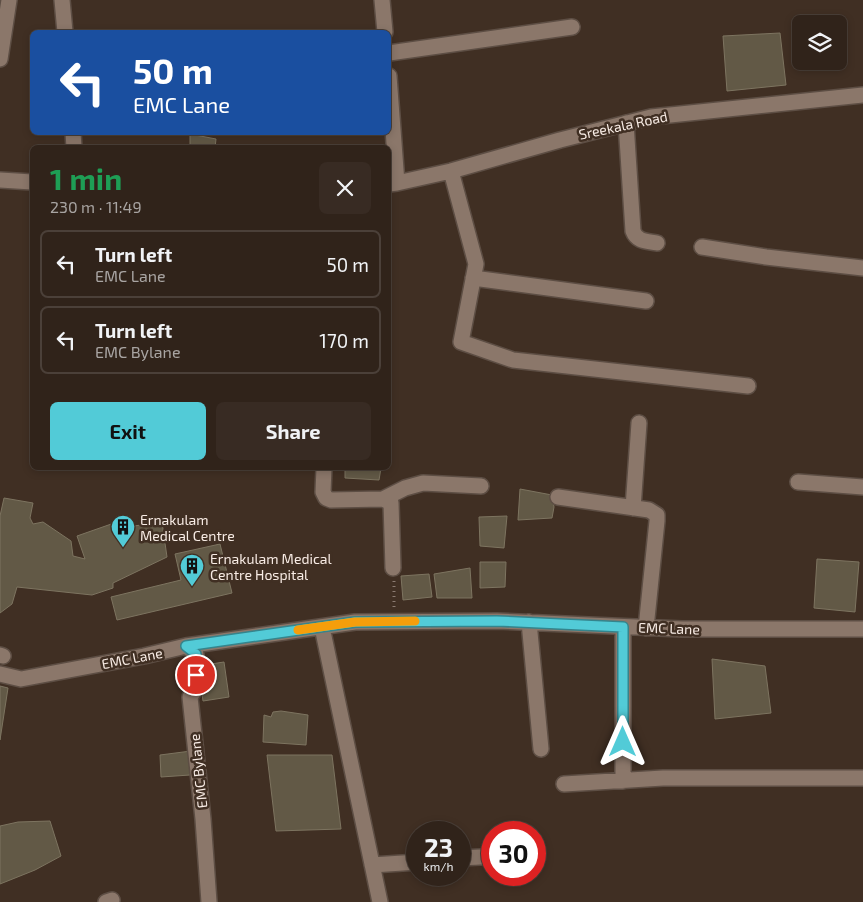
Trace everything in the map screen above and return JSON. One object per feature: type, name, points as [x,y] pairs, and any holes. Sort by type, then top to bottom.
[{"type":"street","points":[[0,59],[9,0]]},
{"type":"street","points":[[62,0],[65,30]]},
{"type":"street","points":[[382,0],[385,30]]},
{"type":"street","points":[[391,53],[572,27]]},
{"type":"street","name":"Sreekala Road","points":[[393,183],[451,171],[560,140],[651,117],[863,95]]},
{"type":"street","points":[[626,123],[633,231],[639,240],[656,243]]},
{"type":"street","points":[[391,130],[393,183]]},
{"type":"street","points":[[451,171],[476,264],[461,342],[513,360],[748,386]]},
{"type":"street","points":[[0,180],[30,182]]},
{"type":"street","points":[[702,247],[766,258],[863,268]]},
{"type":"street","points":[[473,278],[646,301]]},
{"type":"street","points":[[633,508],[639,423]]},
{"type":"street","points":[[324,470],[323,492],[326,498],[331,500],[383,500],[391,503],[393,568]]},
{"type":"street","points":[[798,482],[863,487]]},
{"type":"street","points":[[383,500],[406,488],[423,483],[481,486]]},
{"type":"street","points":[[558,497],[649,510],[656,515],[658,521],[646,628]]},
{"type":"street","name":"EMC Lane","points":[[0,674],[21,679],[144,656],[186,646],[355,622],[497,621],[682,629],[863,629]]},
{"type":"street","points":[[529,622],[541,749]]},
{"type":"street","points":[[322,627],[380,902]]},
{"type":"street","points":[[623,627],[623,781]]},
{"type":"street","name":"EMC Bylane","points":[[186,646],[196,654],[196,688],[190,697],[203,819],[209,902]]},
{"type":"street","points":[[564,784],[663,778],[863,778]]},
{"type":"street","points":[[372,865],[406,863]]},
{"type":"path","points":[[393,568],[394,622]]},
{"type":"building","points":[[780,33],[786,85],[727,91],[723,36]]},
{"type":"building","points":[[190,135],[216,139],[215,145],[190,145]]},
{"type":"building","points":[[345,470],[381,470],[379,480],[345,478]]},
{"type":"building","points":[[520,489],[552,495],[554,507],[552,518],[518,520]]},
{"type":"building","name":"Ernakulam Medical Centre","points":[[4,498],[33,503],[30,518],[33,524],[43,522],[71,541],[73,556],[85,559],[77,536],[117,522],[120,528],[162,522],[167,557],[113,583],[113,588],[92,595],[17,587],[12,604],[0,613],[0,516]]},
{"type":"building","points":[[507,516],[504,548],[480,546],[479,517]]},
{"type":"building","name":"Ernakulam Medical Centre Hospital","points":[[220,544],[232,593],[117,620],[111,597],[181,580],[175,554]]},
{"type":"building","points":[[817,559],[859,562],[855,612],[814,608]]},
{"type":"building","points":[[480,562],[506,562],[505,587],[480,588]]},
{"type":"building","points":[[470,568],[472,598],[437,598],[434,574]]},
{"type":"building","points":[[429,574],[432,597],[403,600],[401,576]]},
{"type":"building","points":[[712,659],[765,666],[771,713],[715,719]]},
{"type":"building","points":[[224,662],[229,697],[203,701],[198,666]]},
{"type":"building","points":[[0,686],[8,688],[0,740]]},
{"type":"building","points":[[281,711],[308,715],[306,745],[263,742],[264,715],[271,717],[273,712]]},
{"type":"building","points":[[191,751],[190,775],[161,777],[160,755]]},
{"type":"building","points":[[267,755],[332,755],[341,829],[276,831]]},
{"type":"building","points":[[50,821],[61,856],[35,870],[0,884],[0,826],[18,822]]},
{"type":"slow traffic","points":[[298,630],[355,622],[415,621]]},
{"type":"place","name":"Ernakulam Medical Centre","points":[[123,548]]},
{"type":"place","name":"Ernakulam Medical Centre Hospital","points":[[192,587]]},
{"type":"route","points":[[196,675],[196,654],[186,646],[355,622],[497,621],[623,627],[623,742]]}]
